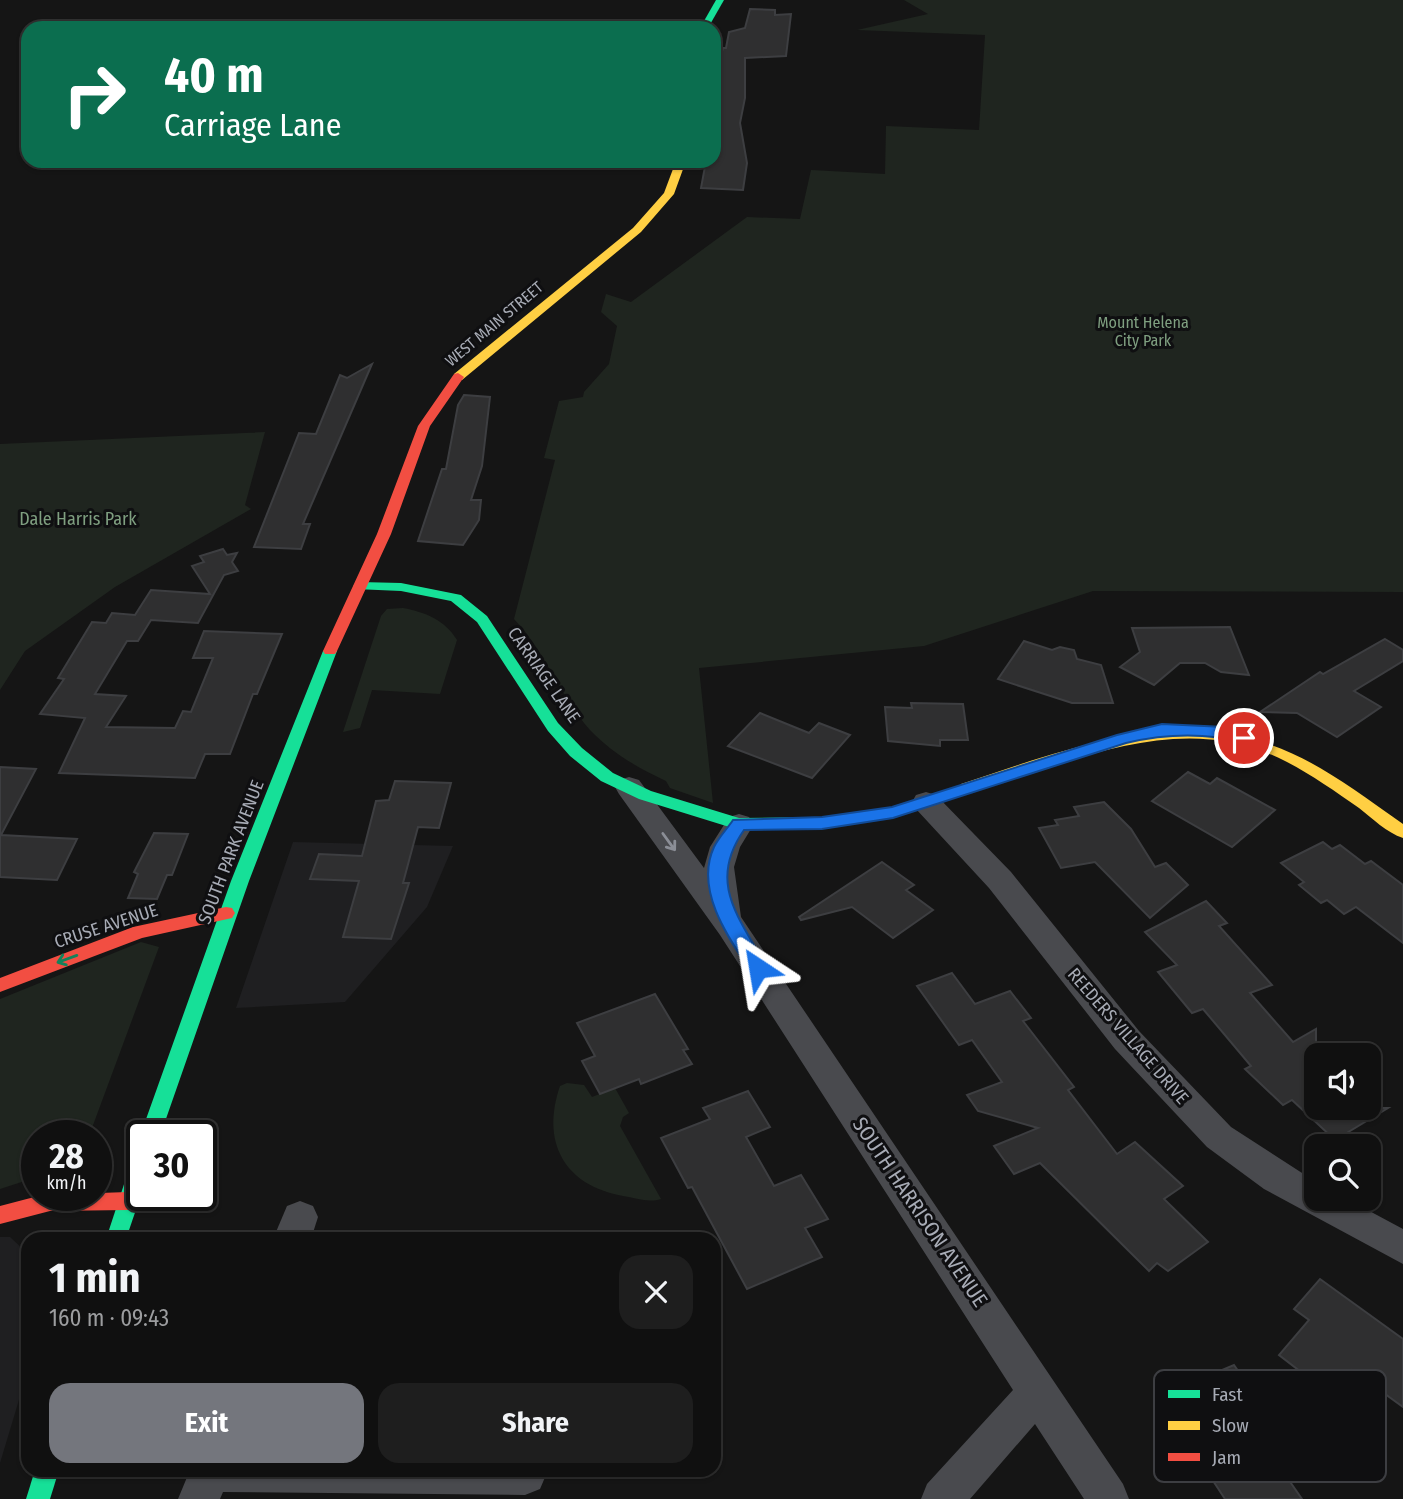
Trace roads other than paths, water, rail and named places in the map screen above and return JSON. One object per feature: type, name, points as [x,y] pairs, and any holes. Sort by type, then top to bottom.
[{"type":"street","points":[[708,21],[720,0]]},
{"type":"street","name":"WEST MAIN STREET","points":[[359,586],[384,536],[410,456],[438,400],[468,367],[637,230],[669,194],[678,168]]},
{"type":"street","name":"CARRIAGE LANE","points":[[359,586],[401,587],[456,598],[482,619],[553,727],[576,752],[607,776],[629,787],[683,809],[739,824],[822,823],[893,812],[1123,738],[1162,730],[1225,732],[1284,752],[1403,832]]},
{"type":"street","name":"SOUTH PARK AVENUE","points":[[155,1120],[226,913],[340,627],[359,586]]},
{"type":"street","name":"SOUTH HARRISON AVENUE","points":[[629,787],[731,927],[1108,1499]]},
{"type":"street","name":"REEDERS VILLAGE DRIVE","points":[[926,802],[999,880],[1127,1040],[1212,1130],[1277,1178],[1403,1248]]},
{"type":"street","name":"SOUTH HARRISON AVENUE","points":[[731,927],[719,888],[718,869],[722,848],[739,824]]},
{"type":"street","name":"CRUSE AVENUE","points":[[0,985],[139,932],[226,913]]},
{"type":"street","points":[[0,1214],[50,1202],[126,1201]]},
{"type":"street","points":[[118,1232],[126,1207]]},
{"type":"street","points":[[942,1499],[1038,1391]]},
{"type":"street","points":[[38,1499],[45,1477]]},
{"type":"street","points":[[207,1480],[398,1477]]},
{"type":"park label","name":"Mount Helena City Park","points":[[1143,331]]},
{"type":"park label","name":"Dale Harris Park","points":[[78,519]]}]
